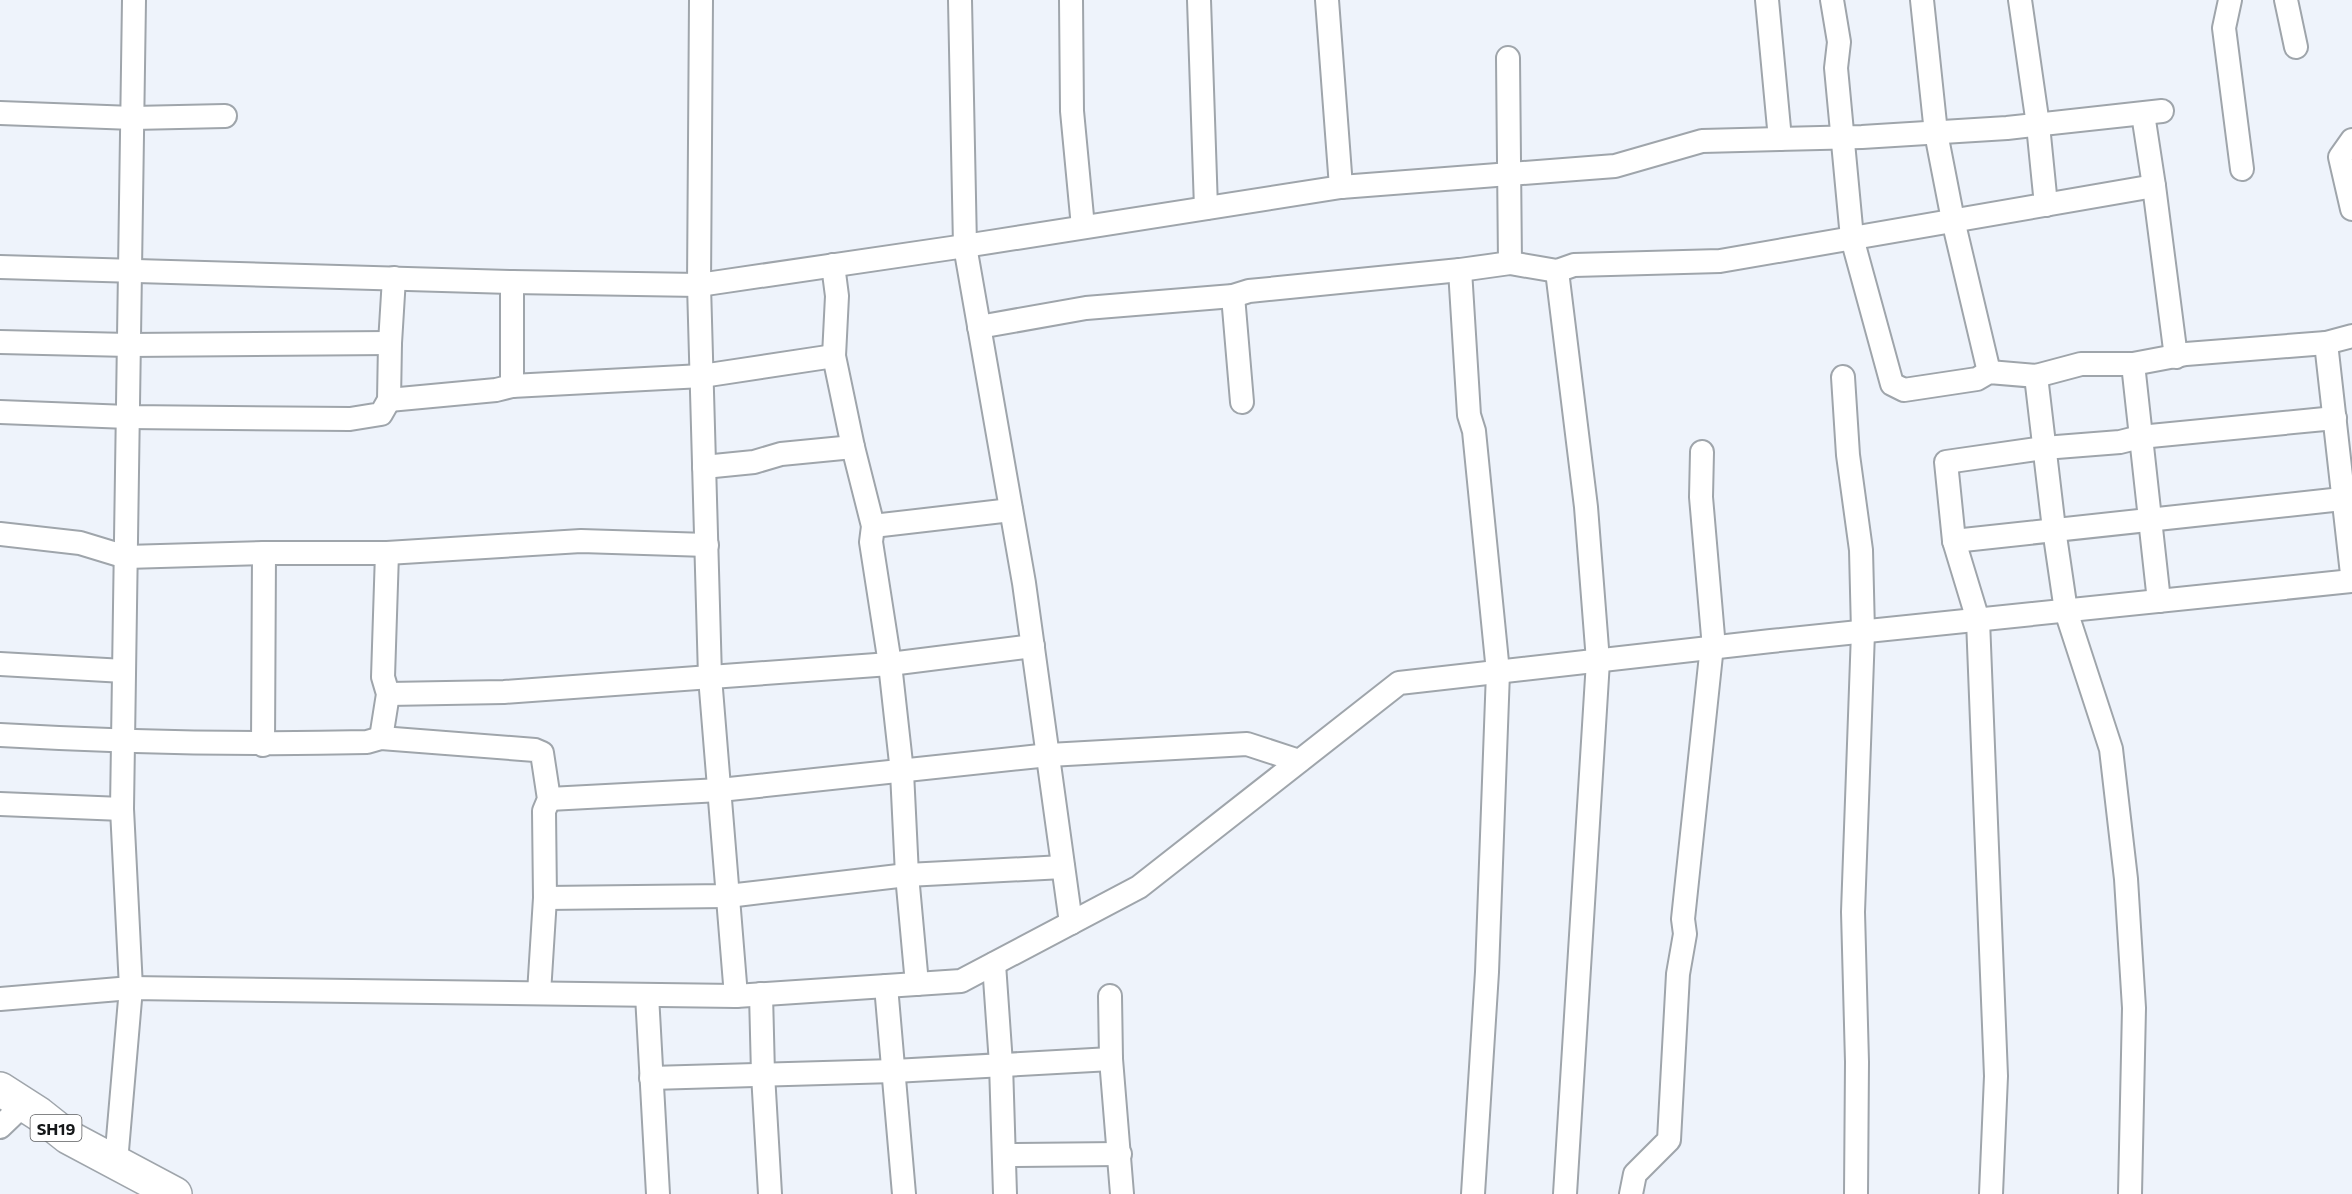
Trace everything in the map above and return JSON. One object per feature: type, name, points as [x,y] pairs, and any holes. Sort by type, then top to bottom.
[{"type":"main road","name":"SH19","points":[[12,1096],[68,1137],[176,1194]]},
{"type":"main road","points":[[116,1162],[132,1194]]},
{"type":"street","points":[[116,1162],[131,988],[122,808],[134,0]]},
{"type":"street","points":[[701,0],[699,285],[710,676],[736,996]]},
{"type":"street","points":[[960,0],[965,246],[1033,646],[1071,923]]},
{"type":"street","points":[[1071,0],[1072,111],[1083,227]]},
{"type":"street","points":[[1199,0],[1206,208]]},
{"type":"street","points":[[1327,0],[1341,187]]},
{"type":"street","points":[[1767,0],[1780,139]]},
{"type":"street","points":[[1832,0],[1839,42],[1836,68],[1852,238],[1892,384],[1904,390],[1977,379],[1989,372],[2036,376],[2081,364],[2133,364],[2186,354],[2326,343],[2352,336]]},
{"type":"street","points":[[1922,0],[1936,133],[1953,220],[1989,372]]},
{"type":"street","points":[[2020,0],[2038,125],[2046,205]]},
{"type":"street","points":[[2230,0],[2224,28],[2242,169]]},
{"type":"street","points":[[2286,0],[2296,47]]},
{"type":"street","points":[[1508,58],[1510,263]]},
{"type":"street","points":[[0,267],[512,282],[699,285],[1341,187],[1615,166],[1702,141],[1843,138],[1936,133],[2038,125],[2152,112],[2154,186],[2176,357]]},
{"type":"street","points":[[0,113],[133,118],[225,116]]},
{"type":"street","points":[[2352,140],[2340,156],[2352,209]]},
{"type":"street","points":[[979,327],[1086,308],[1233,296],[1249,291],[1510,263],[1557,271],[1574,265],[1720,261],[2154,186]]},
{"type":"street","points":[[833,265],[837,296],[834,356],[853,447],[873,526],[871,542],[890,664],[902,772],[907,875],[917,984]]},
{"type":"street","points":[[1460,270],[1469,415],[1474,430],[1498,672],[1486,972],[1473,1194]]},
{"type":"street","points":[[1557,271],[1586,507],[1598,661],[1565,1194]]},
{"type":"street","points":[[0,412],[128,417],[350,419],[381,414],[389,400],[394,278]]},
{"type":"street","points":[[512,282],[512,386]]},
{"type":"street","points":[[1233,296],[1242,402]]},
{"type":"street","points":[[0,342],[129,345],[390,343]]},
{"type":"street","points":[[2326,343],[2352,574]]},
{"type":"street","points":[[389,400],[496,390],[512,386],[702,376],[834,356]]},
{"type":"street","points":[[2133,364],[2159,601]]},
{"type":"street","points":[[2036,376],[2066,611],[2111,749],[2126,879],[2134,1008],[2130,1194]]},
{"type":"street","points":[[1843,377],[1848,454],[1861,550],[1863,632],[1853,912],[1857,1062],[1856,1194]]},
{"type":"street","points":[[1991,1194],[1996,1076],[1978,620],[1954,541],[1946,462],[2044,447],[2120,442],[2140,437],[2335,418]]},
{"type":"street","points":[[704,467],[754,462],[782,454],[853,447]]},
{"type":"street","points":[[1631,1194],[1635,1174],[1669,1140],[1678,974],[1685,934],[1683,919],[1711,656],[1714,648],[1701,497],[1702,452]]},
{"type":"street","points":[[1954,541],[2342,500]]},
{"type":"street","points":[[873,526],[1011,510]]},
{"type":"street","points":[[0,534],[80,543],[126,557],[264,553],[387,553],[581,541],[707,545]]},
{"type":"street","points":[[263,745],[264,553]]},
{"type":"street","points":[[381,738],[388,694],[383,677],[387,553]]},
{"type":"street","points":[[0,999],[131,988],[736,996],[961,981],[1139,887],[1399,683],[2352,581]]},
{"type":"street","points":[[388,694],[504,692],[890,664],[1033,646]]},
{"type":"street","points":[[0,664],[124,671]]},
{"type":"street","points":[[0,735],[123,742],[263,745],[367,742],[381,738],[535,750],[542,753],[549,799],[543,811],[545,898],[539,993]]},
{"type":"street","points":[[549,799],[720,790],[1048,757],[1247,744],[1299,762]]},
{"type":"street","points":[[0,804],[122,808]]},
{"type":"street","points":[[545,898],[728,896],[907,875],[1063,867]]},
{"type":"street","points":[[994,964],[1001,1064],[1005,1194]]},
{"type":"street","points":[[886,986],[904,1194]]},
{"type":"street","points":[[761,994],[770,1194]]},
{"type":"street","points":[[647,995],[658,1194]]},
{"type":"street","points":[[1110,996],[1111,1059],[1122,1194]]},
{"type":"street","points":[[651,1078],[894,1071],[1111,1059]]},
{"type":"street","points":[[0,1127],[12,1096]]},
{"type":"street","points":[[1004,1155],[1120,1154]]}]
